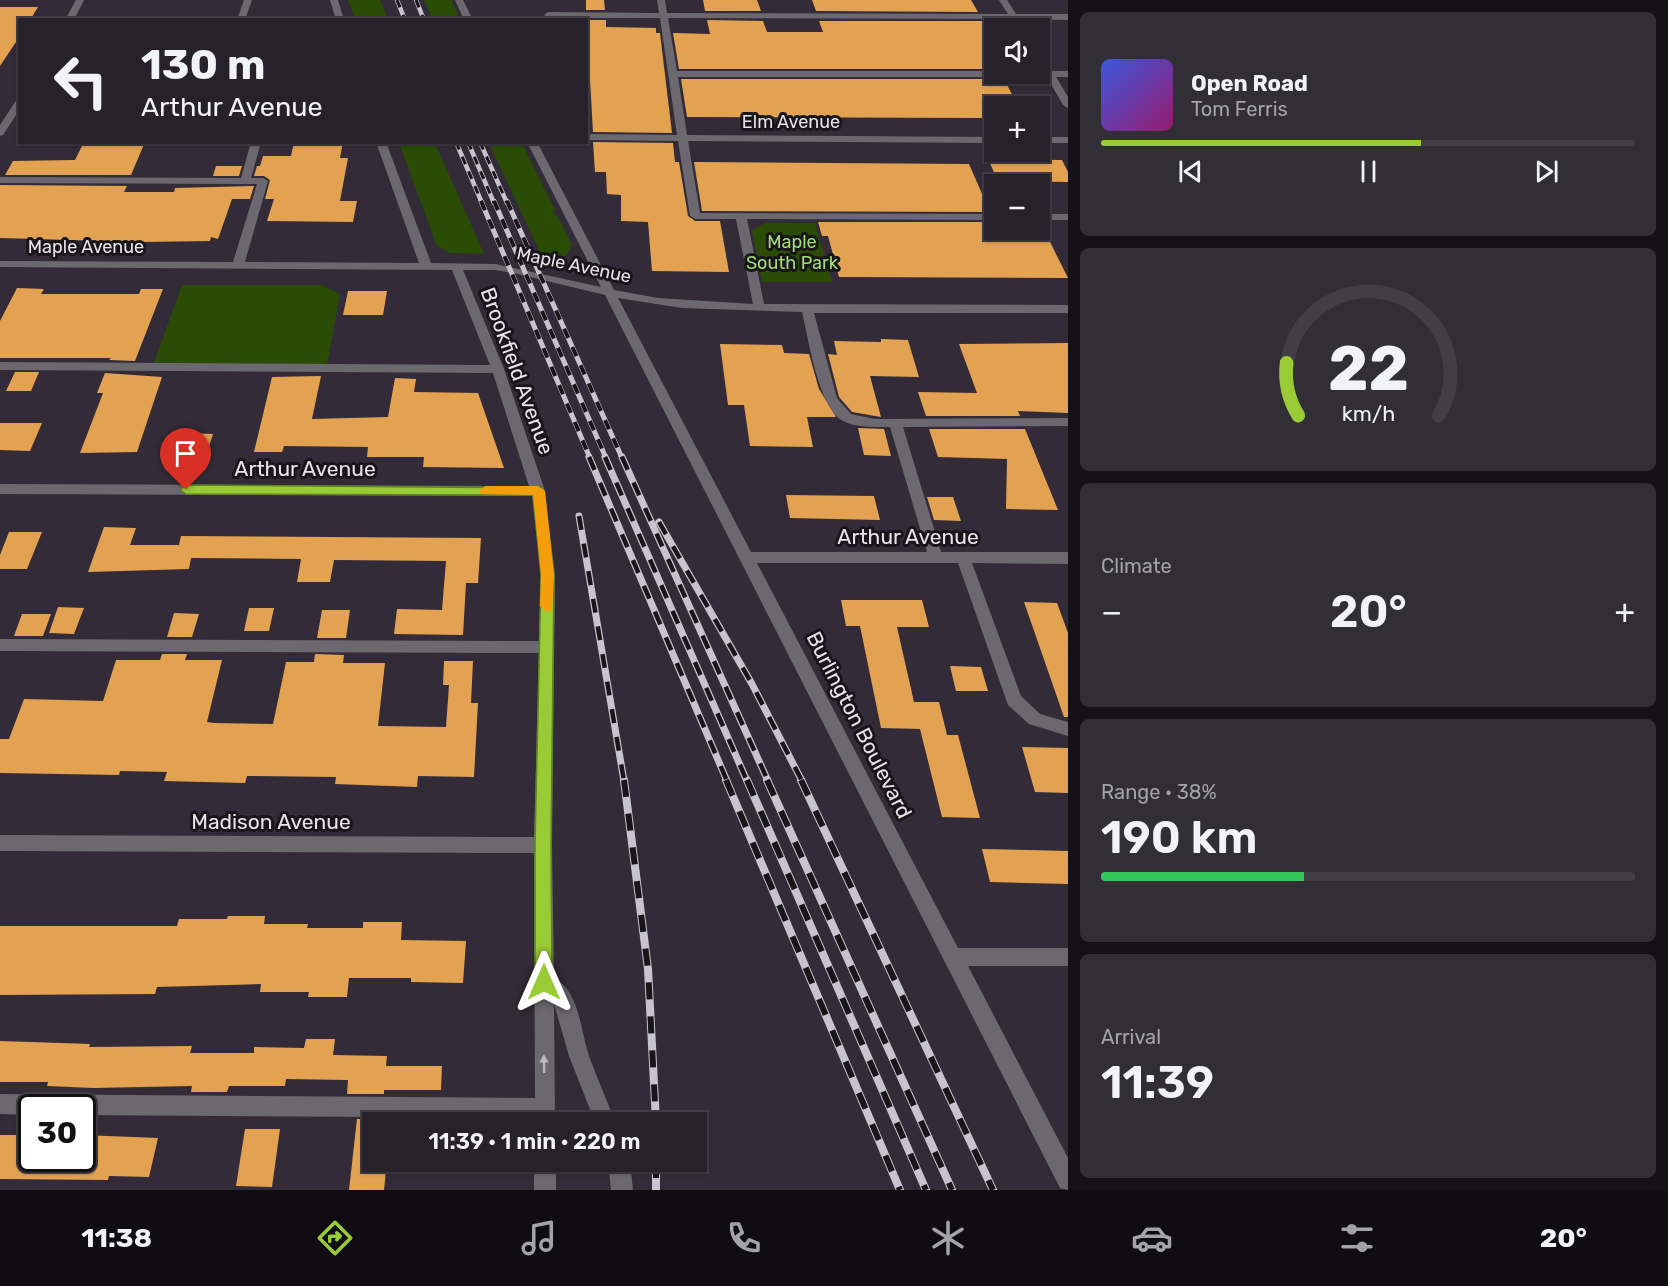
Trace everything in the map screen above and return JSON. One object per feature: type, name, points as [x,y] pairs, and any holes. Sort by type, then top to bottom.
[{"type":"street","points":[[70,18],[80,0]]},
{"type":"street","points":[[242,18],[248,0]]},
{"type":"street","points":[[334,0],[339,18]]},
{"type":"street","points":[[459,0],[468,18]]},
{"type":"street","points":[[661,0],[695,216],[984,217]]},
{"type":"street","points":[[1003,0],[1013,17]]},
{"type":"street","points":[[548,14],[1068,17]]},
{"type":"street","points":[[673,74],[984,74]]},
{"type":"street","points":[[1050,74],[1068,74]]},
{"type":"street","points":[[1050,76],[1068,105]]},
{"type":"street","points":[[0,133],[18,106]]},
{"type":"street","name":"Elm Avenue","points":[[588,137],[984,140]]},
{"type":"street","points":[[1050,140],[1068,140]]},
{"type":"street","points":[[245,181],[255,144]]},
{"type":"street","points":[[382,144],[426,266]]},
{"type":"street","name":"Burlington Boulevard","points":[[533,144],[607,292],[747,557],[1068,1180]]},
{"type":"street","points":[[0,180],[263,181],[238,265]]},
{"type":"street","points":[[741,216],[759,307]]},
{"type":"street","points":[[1050,217],[1068,217]]},
{"type":"street","name":"Maple Avenue","points":[[0,264],[495,267],[539,273],[607,292],[679,304],[807,308],[1068,309]]},
{"type":"street","name":"Brookfield Avenue","points":[[456,266],[498,369],[538,491],[548,575],[543,845],[545,1112]]},
{"type":"street","points":[[807,308],[831,399],[848,418],[875,423],[1068,422]]},
{"type":"street","points":[[0,366],[498,369]]},
{"type":"street","points":[[895,423],[936,558]]},
{"type":"street","name":"Arthur Avenue","points":[[0,489],[538,491]]},
{"type":"street","name":"Arthur Avenue","points":[[747,557],[1068,558]]},
{"type":"street","points":[[963,558],[1014,700],[1035,719],[1068,729]]},
{"type":"street","points":[[0,645],[546,647]]},
{"type":"street","name":"Madison Avenue","points":[[0,843],[543,845]]},
{"type":"street","points":[[952,957],[1068,957]]},
{"type":"street","points":[[544,982],[558,990],[566,1007],[579,1056],[601,1112]]},
{"type":"street","points":[[0,1104],[396,1112]]},
{"type":"street","points":[[545,1172],[545,1190]]},
{"type":"street","points":[[620,1172],[622,1190]]},
{"type":"green space","points":[[348,0],[380,0],[388,18],[355,18]]},
{"type":"green space","points":[[424,0],[451,0],[458,14],[456,17],[458,18],[433,18]]},
{"type":"green space","points":[[399,144],[435,144],[484,254],[450,253],[437,246]]},
{"type":"green space","points":[[489,144],[522,144],[555,210],[553,213],[558,217],[572,245],[566,256],[544,261]]},
{"type":"green space","name":"Maple South Park","points":[[765,223],[815,223],[832,282],[762,282],[752,230]]},
{"type":"green space","points":[[182,285],[321,285],[340,294],[327,365],[153,365]]},
{"type":"building","points":[[586,0],[604,0],[605,10],[586,10]]},
{"type":"building","points":[[703,0],[757,0],[761,11],[705,11]]},
{"type":"building","points":[[812,0],[971,0],[978,12],[816,11]]},
{"type":"building","points":[[0,7],[38,7],[31,18],[18,18],[18,39],[0,66]]},
{"type":"building","points":[[588,20],[606,20],[606,27],[656,28],[656,33],[660,33],[672,133],[593,132]]},
{"type":"building","points":[[707,20],[763,21],[767,32],[823,32],[819,21],[983,21],[984,69],[679,69],[673,33],[710,34]]},
{"type":"building","points":[[681,79],[984,79],[984,84],[1007,84],[1013,96],[984,96],[984,118],[687,117]]},
{"type":"building","points":[[593,142],[673,143],[675,162],[679,162],[688,216],[695,221],[720,221],[729,272],[652,271],[648,222],[621,221],[621,195],[607,194],[606,172],[595,172]]},
{"type":"building","points":[[83,144],[144,144],[131,175],[5,175],[13,161],[75,160]]},
{"type":"building","points":[[294,144],[343,144],[340,158],[348,158],[340,201],[357,201],[353,222],[267,221],[274,199],[265,199],[270,180],[264,176],[254,176],[257,166],[260,166],[263,156],[291,156]]},
{"type":"building","points":[[1062,160],[1068,172],[1068,182],[1050,182],[1050,174],[995,174],[989,162]]},
{"type":"building","points":[[694,162],[969,164],[984,198],[984,212],[702,211]]},
{"type":"building","points":[[216,166],[242,166],[239,176],[213,176]]},
{"type":"building","points":[[0,185],[127,186],[124,192],[174,192],[175,188],[254,186],[250,199],[232,199],[218,239],[211,237],[210,241],[142,242],[0,238]]},
{"type":"building","points":[[818,222],[984,222],[984,240],[1049,240],[1068,278],[839,277],[828,236],[822,236]]},
{"type":"building","points":[[17,288],[44,289],[41,294],[139,294],[141,289],[163,289],[135,361],[109,360],[111,358],[0,358],[0,321]]},
{"type":"building","points":[[348,291],[387,291],[383,315],[343,315]]},
{"type":"building","points":[[881,339],[908,340],[919,377],[870,376],[881,417],[852,412],[839,397],[828,354],[837,355],[834,341],[881,342]]},
{"type":"building","points":[[1068,343],[1068,413],[1018,411],[1020,416],[926,416],[918,392],[977,393],[959,344]]},
{"type":"building","points":[[720,344],[782,345],[784,353],[809,354],[819,389],[836,417],[807,417],[813,447],[750,446],[744,405],[728,405]]},
{"type":"building","points":[[15,372],[39,372],[31,391],[6,391]]},
{"type":"building","points":[[105,373],[162,377],[137,452],[80,453],[103,393],[97,393]]},
{"type":"building","points":[[321,376],[312,419],[388,417],[395,378],[416,379],[414,392],[478,393],[504,468],[423,467],[424,457],[367,457],[368,447],[284,446],[282,452],[254,452],[272,377]]},
{"type":"building","points":[[0,423],[42,423],[30,451],[0,450]]},
{"type":"building","points":[[858,428],[884,429],[891,456],[864,455]]},
{"type":"building","points":[[929,429],[1025,429],[1058,510],[1006,509],[1007,459],[938,457]]},
{"type":"building","points":[[189,433],[213,434],[206,456],[181,456]]},
{"type":"building","points":[[786,495],[874,496],[880,520],[790,518]]},
{"type":"building","points":[[927,497],[953,497],[961,521],[934,520]]},
{"type":"building","points":[[104,527],[136,528],[130,545],[179,545],[181,536],[481,538],[478,583],[466,583],[463,635],[394,634],[397,609],[442,610],[446,561],[334,560],[330,582],[297,582],[301,559],[191,558],[189,569],[88,572]]},
{"type":"building","points":[[9,532],[42,532],[27,569],[0,569],[0,555]]},
{"type":"building","points":[[841,600],[922,600],[929,627],[897,627],[914,702],[939,702],[947,735],[958,735],[980,818],[942,817],[920,729],[881,728],[860,626],[846,626]]},
{"type":"building","points":[[1024,602],[1057,603],[1068,633],[1068,717],[1064,717]]},
{"type":"building","points":[[58,607],[84,608],[74,634],[49,633]]},
{"type":"building","points":[[249,608],[274,608],[269,631],[244,631]]},
{"type":"building","points":[[322,610],[350,610],[346,638],[317,638]]},
{"type":"building","points":[[174,613],[199,614],[192,637],[167,637]]},
{"type":"building","points":[[22,614],[51,614],[43,636],[14,636]]},
{"type":"building","points":[[162,654],[187,654],[185,660],[222,660],[207,722],[214,723],[273,724],[286,662],[314,662],[315,654],[344,655],[343,663],[385,663],[378,726],[446,727],[449,685],[443,685],[444,661],[473,661],[471,703],[478,703],[474,777],[418,776],[417,787],[335,784],[336,777],[247,776],[245,783],[164,781],[167,772],[120,771],[119,775],[0,773],[0,739],[9,739],[24,699],[103,701],[116,660],[160,660]]},
{"type":"building","points":[[950,666],[981,667],[988,691],[956,691]]},
{"type":"building","points":[[1022,747],[1068,748],[1068,793],[1035,792]]},
{"type":"building","points":[[982,849],[1068,851],[1068,884],[990,882]]},
{"type":"building","points":[[228,916],[265,916],[264,924],[308,924],[307,928],[363,928],[363,922],[402,922],[401,940],[466,941],[463,983],[411,982],[411,978],[349,978],[347,997],[308,997],[309,992],[260,992],[261,984],[157,987],[155,994],[0,995],[0,926],[177,926],[179,919],[227,919]]},
{"type":"building","points":[[306,1039],[335,1039],[333,1055],[387,1056],[386,1066],[442,1066],[441,1090],[384,1090],[384,1094],[347,1094],[348,1080],[286,1079],[285,1086],[229,1086],[227,1092],[191,1092],[192,1086],[93,1088],[47,1086],[48,1082],[0,1082],[0,1041],[90,1044],[89,1047],[192,1046],[190,1053],[254,1053],[254,1047],[304,1048]]},
{"type":"building","points":[[357,1119],[362,1119],[362,1172],[386,1172],[384,1190],[349,1190]]},
{"type":"building","points":[[245,1129],[280,1129],[272,1187],[236,1186]]},
{"type":"building","points":[[0,1135],[18,1135],[18,1172],[96,1172],[96,1136],[158,1138],[149,1177],[109,1176],[108,1180],[0,1179]]},
{"type":"railway","points":[[397,0],[404,18]]},
{"type":"railway","points":[[416,0],[423,18]]},
{"type":"railway","points":[[457,144],[482,203]]},
{"type":"railway","points":[[469,144],[494,203]]},
{"type":"railway","points":[[481,144],[507,203]]},
{"type":"railway","points":[[481,201],[590,458]]},
{"type":"railway","points":[[494,201],[606,458]]},
{"type":"railway","points":[[507,201],[622,458]]},
{"type":"railway","points":[[589,457],[727,781]]},
{"type":"railway","points":[[605,457],[747,781]]},
{"type":"railway","points":[[622,457],[768,781]]},
{"type":"railway","points":[[579,516],[624,781]]},
{"type":"railway","points":[[659,522],[752,684],[802,781]]},
{"type":"railway","points":[[624,780],[648,969],[655,1112]]},
{"type":"railway","points":[[726,780],[900,1190]]},
{"type":"railway","points":[[747,780],[926,1190]]},
{"type":"railway","points":[[767,780],[952,1190]]},
{"type":"railway","points":[[801,780],[993,1190]]},
{"type":"railway","points":[[656,1172],[656,1190]]},
{"type":"slow traffic","points":[[486,490],[538,491],[548,575],[547,606]]},
{"type":"route","points":[[186,490],[538,491],[548,575],[543,845],[544,982]]}]
